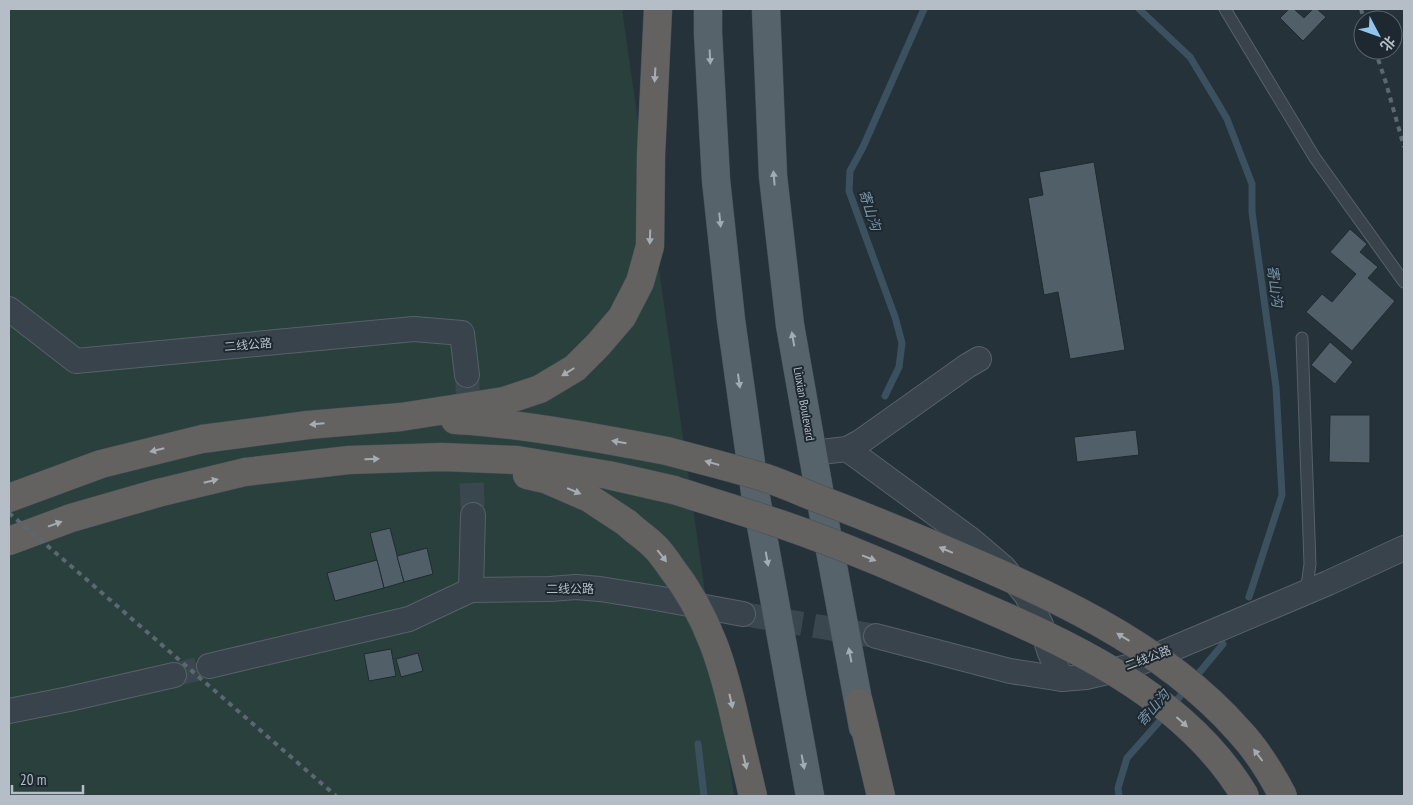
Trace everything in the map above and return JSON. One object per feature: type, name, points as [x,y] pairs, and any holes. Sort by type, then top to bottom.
[{"type":"highway","points":[[9,498],[102,464],[202,439],[308,425],[401,416],[504,401],[540,389],[575,368],[622,317],[640,282],[650,246],[658,9]]},
{"type":"highway","points":[[401,416],[492,422],[574,434],[667,451],[767,478],[879,522],[1021,584],[1087,616],[1126,638],[1166,665],[1207,698],[1239,731],[1269,770],[1284,796]]},
{"type":"highway","points":[[442,457],[544,479],[589,498],[627,523],[654,546],[680,578],[699,610],[714,642],[738,728],[753,796]]},
{"type":"highway","points":[[9,541],[71,518],[158,493],[246,472],[349,460],[442,457],[517,460],[608,475],[674,490],[787,526],[896,568],[1066,646],[1113,671],[1155,699],[1183,722],[1211,750],[1245,796]]},
{"type":"highway","points":[[858,703],[881,796]]},
{"type":"main road","points":[[708,9],[716,180],[731,320],[755,492],[796,728],[810,796]]},
{"type":"main road","name":"Liuxian Boulevard","points":[[766,9],[773,176],[790,325],[874,796]]},
{"type":"street","name":"二线公路","points":[[9,309],[76,362],[414,329],[462,332],[467,375]]},
{"type":"street","points":[[812,453],[847,449],[860,442],[967,366],[979,360]]},
{"type":"street","points":[[847,449],[970,539],[1004,568],[1027,596],[1062,679]]},
{"type":"street","points":[[209,666],[409,619],[470,590],[473,515]]},
{"type":"street","name":"二线公路","points":[[876,636],[1010,671],[1062,679],[1086,677],[1132,666],[1404,548]]},
{"type":"street","name":"二线公路","points":[[470,590],[576,587],[600,589],[743,614]]},
{"type":"street","points":[[9,711],[174,675]]},
{"type":"lane","points":[[1231,11],[1315,158],[1404,282]]},
{"type":"lane","points":[[1302,338],[1310,564],[1306,592]]},
{"type":"green space","points":[[9,9],[622,9],[734,796],[9,796]]},
{"type":"building","points":[[1289,9],[1294,9],[1304,18],[1313,9],[1317,9],[1326,17],[1303,41],[1280,18]]},
{"type":"building","points":[[1094,162],[1125,350],[1070,359],[1058,292],[1044,295],[1028,198],[1043,195],[1039,172]]},
{"type":"building","points":[[1350,229],[1367,244],[1360,252],[1378,267],[1368,278],[1395,301],[1352,351],[1306,312],[1322,294],[1332,302],[1356,274],[1330,252]]},
{"type":"building","points":[[1330,342],[1353,362],[1335,384],[1311,365]]},
{"type":"building","points":[[1330,415],[1370,415],[1370,463],[1329,462]]},
{"type":"building","points":[[1136,430],[1139,455],[1077,462],[1074,437]]},
{"type":"building","points":[[390,528],[404,582],[384,588],[370,533]]},
{"type":"building","points":[[427,548],[433,574],[404,582],[397,556]]},
{"type":"building","points":[[377,560],[384,588],[335,601],[327,573]]},
{"type":"building","points":[[391,649],[396,676],[369,681],[364,654]]},
{"type":"building","points":[[418,653],[423,671],[401,677],[396,659]]},
{"type":"waterway","name":"寄山沟","points":[[885,396],[899,367],[902,343],[895,317],[849,191],[850,171],[863,147],[924,9]]},
{"type":"waterway","name":"寄山沟","points":[[1139,9],[1190,57],[1227,119],[1252,184],[1252,212],[1276,387],[1282,495],[1249,597]]},
{"type":"waterway","name":"寄山沟","points":[[1194,679],[1223,644]]},
{"type":"waterway","name":"寄山沟","points":[[1172,706],[1187,688]]},
{"type":"waterway","name":"寄山沟","points":[[1119,796],[1118,788],[1127,758],[1165,715]]},
{"type":"waterway","name":"寄山沟","points":[[698,744],[704,796]]},
{"type":"tunnel","points":[[467,375],[473,515]]},
{"type":"tunnel","points":[[743,614],[876,636]]},
{"type":"tunnel","points":[[174,675],[209,666]]},
{"type":"railway","points":[[1378,60],[1404,147]]},
{"type":"railway","points":[[9,513],[336,796]]}]
